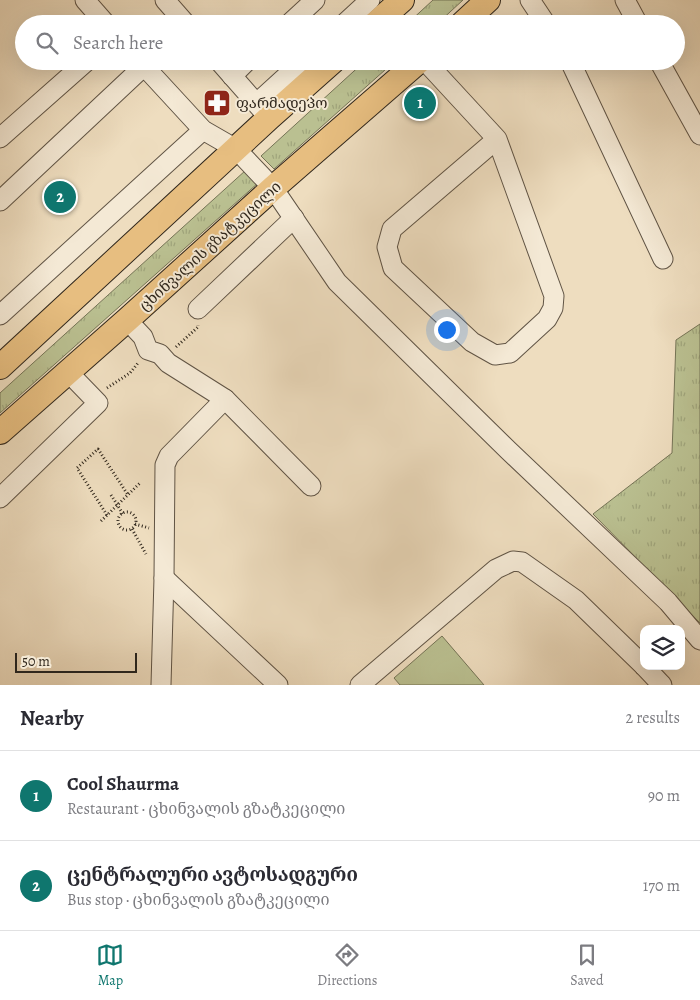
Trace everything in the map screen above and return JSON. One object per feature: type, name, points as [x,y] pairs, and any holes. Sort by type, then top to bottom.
[{"type":"main road","points":[[385,15],[402,0]]},
{"type":"main road","points":[[472,15],[488,0]]},
{"type":"main road","points":[[0,367],[236,149],[263,111],[320,70]]},
{"type":"main road","name":"ცხინვალის გზატკეცილი","points":[[0,432],[273,188],[410,70]]},
{"type":"street","points":[[85,0],[98,15]]},
{"type":"street","points":[[165,0],[178,15]]},
{"type":"street","points":[[299,15],[315,0]]},
{"type":"street","points":[[354,15],[370,0]]},
{"type":"street","points":[[530,0],[540,15]]},
{"type":"street","points":[[625,0],[633,15]]},
{"type":"street","points":[[0,138],[77,70]]},
{"type":"street","points":[[0,201],[136,70]]},
{"type":"street","points":[[148,70],[203,130],[236,149],[273,188],[337,282],[508,450],[668,602],[700,640]]},
{"type":"street","points":[[227,70],[263,111],[296,70]]},
{"type":"street","points":[[232,76],[238,70]]},
{"type":"street","points":[[433,70],[497,139],[554,296],[554,308],[547,319],[510,353],[495,355],[472,342],[393,268],[387,247],[392,228],[497,139]]},
{"type":"street","points":[[574,70],[663,259]]},
{"type":"street","points":[[664,70],[700,135]]},
{"type":"street","points":[[0,315],[203,130]]},
{"type":"street","points":[[198,309],[294,218]]},
{"type":"street","points":[[127,320],[154,352],[168,363],[226,399],[311,486]]},
{"type":"street","points":[[0,498],[98,404],[68,372]]},
{"type":"street","points":[[161,685],[165,465],[169,456],[226,399]]},
{"type":"street","points":[[360,685],[496,569],[513,561],[522,562],[576,600],[640,662]]},
{"type":"street","points":[[164,578],[278,685]]},
{"type":"street","points":[[648,670],[662,685]]},
{"type":"path","points":[[98,404],[102,391],[130,373],[154,352],[178,346],[198,327],[198,309]]},
{"type":"path","points":[[107,515],[77,468],[98,449],[128,495]]},
{"type":"path","points":[[101,521],[141,482]]},
{"type":"path","points":[[111,495],[123,514]]},
{"type":"path","points":[[129,513],[135,518],[134,527],[129,530],[122,528],[119,521],[123,514],[129,513]]},
{"type":"path","points":[[135,524],[151,528]]},
{"type":"green space","points":[[433,0],[463,0],[447,15],[417,15]]},
{"type":"green space","points":[[355,70],[385,70],[274,169],[261,156]]},
{"type":"green space","points":[[246,170],[258,183],[0,413],[0,393]]},
{"type":"green space","points":[[700,324],[700,623],[593,514],[672,453],[676,340]]},
{"type":"green space","points":[[442,636],[484,685],[400,685],[394,678]]},
{"type":"place","name":"ფარმადეპო","points":[[217,103]]},
{"type":"place","name":"Cool Shaurma","points":[[420,103]]},
{"type":"place","name":"ცენტრალური ავტოსადგური","points":[[60,197]]}]
